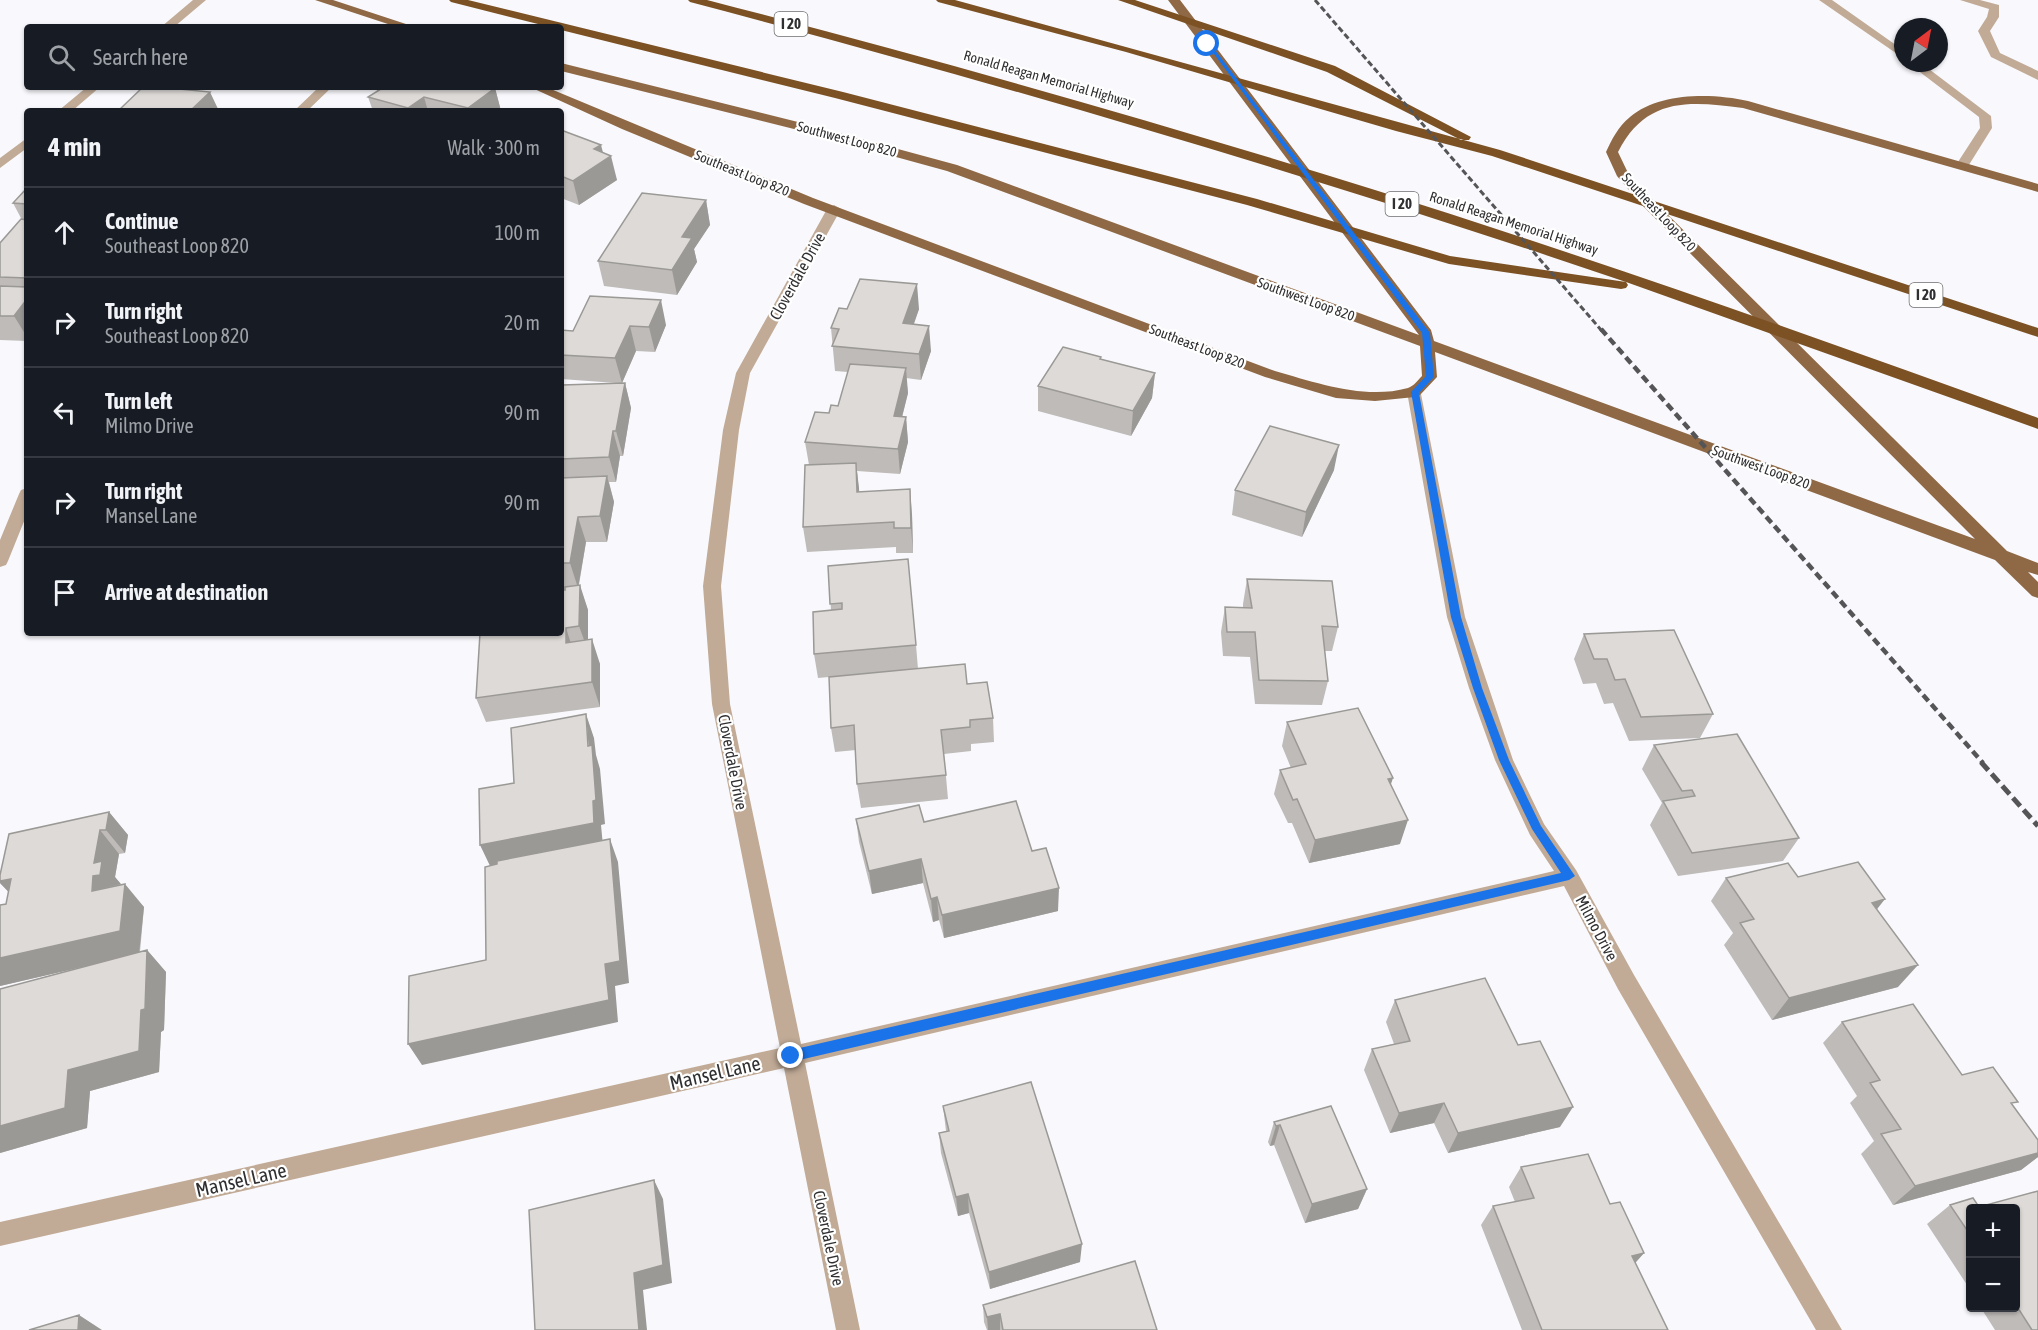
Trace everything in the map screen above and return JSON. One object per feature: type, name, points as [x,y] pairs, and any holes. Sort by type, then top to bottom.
[{"type":"highway","points":[[455,0],[552,24]]},
{"type":"highway","name":"Ronald Reagan Memorial Highway","points":[[694,0],[888,51],[1262,159],[1666,291],[2038,424]]},
{"type":"highway","name":"I 20","points":[[942,0],[1130,50],[1400,128],[1496,153],[2038,333]]},
{"type":"highway","points":[[1124,0],[1331,69],[1496,153]]},
{"type":"highway","points":[[564,27],[839,95],[1252,202],[1449,260],[1666,291]]},
{"type":"main road","points":[[321,0],[391,24]]},
{"type":"main road","points":[[1174,0],[1426,333],[1430,377],[1415,392]]},
{"type":"main road","name":"Southwest Loop 820","points":[[564,68],[798,126],[952,168],[2038,569]]},
{"type":"main road","name":"Southeast Loop 820","points":[[543,90],[612,122],[834,209],[1270,374],[1336,393],[1375,396],[1415,392]]},
{"type":"main road","name":"Southeast Loop 820","points":[[2038,188],[1744,104],[1707,99],[1672,102],[1642,114],[1623,131],[1612,152],[1623,176],[1646,201],[2038,592]]},
{"type":"street","points":[[170,24],[200,0]]},
{"type":"street","points":[[1825,0],[1894,49]]},
{"type":"street","points":[[1966,0],[1995,7],[1993,17],[1984,31],[1995,55],[2038,76]]},
{"type":"street","points":[[1926,72],[1985,116],[1986,128],[1962,165]]},
{"type":"street","points":[[68,108],[89,90]]},
{"type":"street","points":[[303,108],[323,90]]},
{"type":"street","points":[[0,164],[24,144]]},
{"type":"street","name":"Cloverdale Drive","points":[[834,209],[743,373],[731,430],[712,586],[721,704],[848,1330]]},
{"type":"street","name":"Milmo Drive","points":[[1415,392],[1456,617],[1504,760],[1537,829],[1569,876],[1626,982],[1830,1330]]},
{"type":"street","points":[[0,561],[24,501]]},
{"type":"street","name":"Mansel Lane","points":[[0,1234],[791,1056],[1569,876]]},
{"type":"building","points":[[140,90],[210,92],[193,108],[121,108]]},
{"type":"building","points":[[379,90],[492,90],[468,108],[424,97],[408,108],[368,97]]},
{"type":"building","points":[[564,131],[601,145],[594,149],[611,156],[573,181],[564,177]]},
{"type":"building","points":[[24,191],[24,204],[13,203]]},
{"type":"building","points":[[642,193],[706,200],[682,237],[692,238],[672,270],[598,261]]},
{"type":"building","points":[[21,219],[24,220],[24,278],[0,277],[0,243]]},
{"type":"building","points":[[860,279],[917,284],[903,323],[929,326],[919,354],[832,346],[839,329],[831,328],[839,308],[847,309]]},
{"type":"building","points":[[0,286],[24,287],[24,303],[14,316],[0,316]]},
{"type":"building","points":[[590,296],[661,300],[649,327],[630,326],[615,358],[564,355],[564,330],[573,331]]},
{"type":"building","points":[[1063,347],[1155,373],[1133,411],[1038,386]]},
{"type":"building","points":[[850,364],[906,368],[894,416],[906,417],[898,449],[805,442],[815,412],[829,413],[831,405],[838,406]]},
{"type":"building","points":[[625,383],[609,457],[564,459],[564,385]]},
{"type":"building","points":[[1270,426],[1339,445],[1306,512],[1235,490]]},
{"type":"building","points":[[856,463],[857,492],[910,489],[911,528],[894,528],[894,522],[803,527],[805,465]]},
{"type":"building","points":[[607,476],[600,516],[578,517],[570,563],[564,563],[564,478]]},
{"type":"building","points":[[908,559],[916,645],[814,654],[813,612],[842,609],[842,603],[830,604],[828,566]]},
{"type":"building","points":[[1247,579],[1332,581],[1338,627],[1322,626],[1328,681],[1259,680],[1255,632],[1227,632],[1225,607],[1252,608]]},
{"type":"building","points":[[580,585],[579,626],[566,628],[566,643],[592,639],[592,682],[476,698],[480,636],[564,636],[565,587]]},
{"type":"building","points":[[1674,630],[1713,714],[1641,717],[1625,679],[1615,680],[1607,659],[1594,659],[1584,634]]},
{"type":"building","points":[[965,664],[967,684],[987,682],[993,718],[970,720],[970,727],[941,730],[946,775],[857,784],[854,725],[831,728],[829,677]]},
{"type":"building","points":[[1358,708],[1393,778],[1388,779],[1408,820],[1315,840],[1297,799],[1293,800],[1280,770],[1306,764],[1287,722]]},
{"type":"building","points":[[586,714],[588,746],[592,745],[596,800],[593,801],[594,823],[480,845],[479,789],[514,783],[511,728]]},
{"type":"building","points":[[1737,734],[1799,838],[1692,853],[1663,801],[1695,796],[1692,790],[1682,791],[1654,745]]},
{"type":"building","points":[[1016,801],[1032,851],[1046,848],[1059,888],[942,915],[937,897],[931,899],[921,859],[869,871],[856,819],[919,805],[924,822]]},
{"type":"building","points":[[109,812],[106,830],[100,830],[94,863],[102,861],[100,875],[93,876],[92,891],[125,884],[120,931],[0,958],[0,905],[6,904],[11,879],[0,881],[0,875],[9,834]]},
{"type":"building","points":[[610,839],[620,961],[605,964],[609,1000],[408,1044],[409,976],[486,960],[485,867],[497,864],[497,861]]},
{"type":"building","points":[[1858,862],[1885,899],[1872,903],[1918,965],[1789,998],[1740,923],[1754,919],[1726,878],[1788,863],[1798,877]]},
{"type":"building","points":[[147,950],[145,1009],[141,1010],[139,1051],[68,1070],[65,1108],[0,1126],[0,989]]},
{"type":"building","points":[[1485,978],[1518,1045],[1540,1041],[1573,1107],[1458,1133],[1444,1103],[1399,1113],[1372,1049],[1410,1041],[1395,1000]]},
{"type":"building","points":[[1913,1004],[1962,1075],[1993,1067],[2018,1102],[2011,1103],[2038,1140],[2038,1153],[1915,1186],[1881,1134],[1901,1129],[1870,1083],[1880,1080],[1842,1022]]},
{"type":"building","points":[[1031,1082],[1082,1244],[989,1272],[968,1194],[956,1197],[939,1133],[949,1131],[943,1106]]},
{"type":"building","points":[[1331,1106],[1367,1189],[1312,1204],[1280,1125],[1276,1126],[1274,1122]]},
{"type":"building","points":[[1588,1154],[1610,1204],[1620,1202],[1644,1253],[1632,1256],[1668,1330],[1542,1330],[1493,1206],[1534,1198],[1521,1167]]},
{"type":"building","points":[[654,1180],[663,1265],[634,1273],[639,1330],[535,1330],[529,1210]]},
{"type":"building","points":[[2038,1191],[2038,1330],[2032,1330],[2020,1311],[2020,1204],[1990,1204]]},
{"type":"building","points":[[1973,1198],[1977,1204],[1966,1204],[1966,1229],[1950,1205]]},
{"type":"building","points":[[1135,1261],[1157,1330],[1003,1330],[1000,1314],[987,1317],[983,1305]]},
{"type":"building","points":[[79,1315],[78,1330],[29,1330]]},
{"type":"railway","points":[[1315,0],[1602,331]]},
{"type":"railway","points":[[1601,329],[1983,763]]},
{"type":"railway","points":[[1981,762],[2038,826]]},
{"type":"route","points":[[791,1056],[1569,876],[1537,829],[1504,760],[1456,617],[1415,392],[1430,377],[1426,333],[1207,44]]}]
